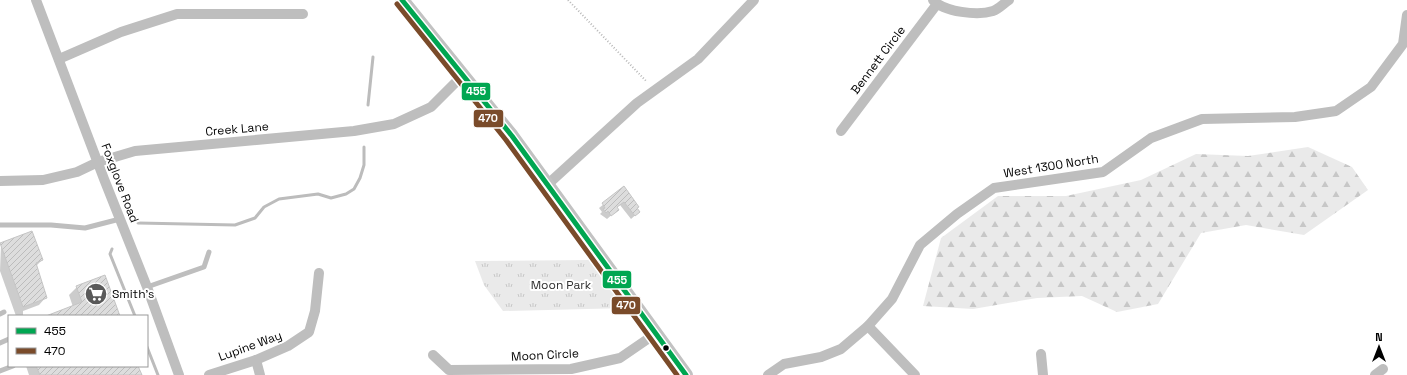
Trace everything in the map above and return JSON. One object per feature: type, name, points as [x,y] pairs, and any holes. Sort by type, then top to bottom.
[{"type":"main road","points":[[402,0],[512,136],[686,375]]},
{"type":"street","name":"Foxglove Road","points":[[36,0],[147,287],[179,375]]},
{"type":"street","points":[[548,185],[638,103],[698,59],[754,0]]},
{"type":"street","points":[[935,2],[961,13],[993,11],[1009,0]]},
{"type":"street","name":"Bennett Circle","points":[[841,131],[935,2]]},
{"type":"street","points":[[59,59],[121,32],[177,14],[303,14]]},
{"type":"street","points":[[1405,44],[1407,15]]},
{"type":"street","name":"West 1300 North","points":[[768,375],[784,364],[821,357],[840,349],[868,326],[892,299],[920,245],[957,214],[994,188],[1103,172],[1151,138],[1202,119],[1295,117],[1336,111],[1371,87],[1405,44]]},
{"type":"street","name":"Creek Lane","points":[[0,181],[43,180],[77,172],[98,162],[135,151],[354,132],[394,124],[431,107],[463,75]]},
{"type":"street","name":"Lupine Way","points":[[209,375],[256,360],[288,346],[309,332],[315,311],[319,273]]},
{"type":"street","points":[[868,326],[915,375]]},
{"type":"street","name":"Moon Circle","points":[[433,355],[450,370],[572,369],[620,358],[655,334]]},
{"type":"street","points":[[1041,354],[1043,375]]},
{"type":"street","points":[[256,360],[260,375]]},
{"type":"lane","points":[[0,225],[51,225],[85,228],[120,219]]},
{"type":"lane","points":[[147,287],[204,267],[209,252]]},
{"type":"lane","points":[[0,371],[10,367]]},
{"type":"path","points":[[568,0],[648,82]]},
{"type":"green space","points":[[1308,147],[1352,167],[1368,190],[1304,235],[1246,225],[1201,233],[1158,304],[1117,312],[1082,296],[1037,298],[973,309],[923,306],[941,238],[998,196],[1066,196],[1141,180],[1196,154],[1248,156]]},
{"type":"green space","name":"Moon Park","points":[[589,260],[627,308],[503,311],[484,285],[475,261]]},
{"type":"building","points":[[624,186],[639,207],[637,208],[640,212],[635,216],[624,202],[617,207],[619,210],[611,216],[608,211],[606,213],[603,209],[605,208],[602,203]]},
{"type":"building","points":[[32,231],[43,260],[36,263],[47,298],[23,307],[0,243]]},
{"type":"building","name":"Smith's","points":[[105,275],[120,315],[49,315],[82,302],[76,286]]},
{"type":"building","points":[[36,367],[138,367],[142,375],[40,375]]},
{"type":"waterway","points":[[368,105],[373,57]]},
{"type":"waterway","points":[[138,223],[235,225],[255,218],[264,207],[279,199],[318,194],[331,198],[346,194],[354,189],[360,178],[364,165],[364,147]]},
{"type":"waterway","points":[[112,249],[110,254],[135,315]]},
{"type":"waterway","points":[[148,350],[158,375]]},
{"type":"transit line","name":"455","points":[[402,0],[512,136],[686,375]]},
{"type":"transit line","name":"470","points":[[397,4],[506,140],[677,375]]},
{"type":"place","name":"Smith's","points":[[96,294]]}]
